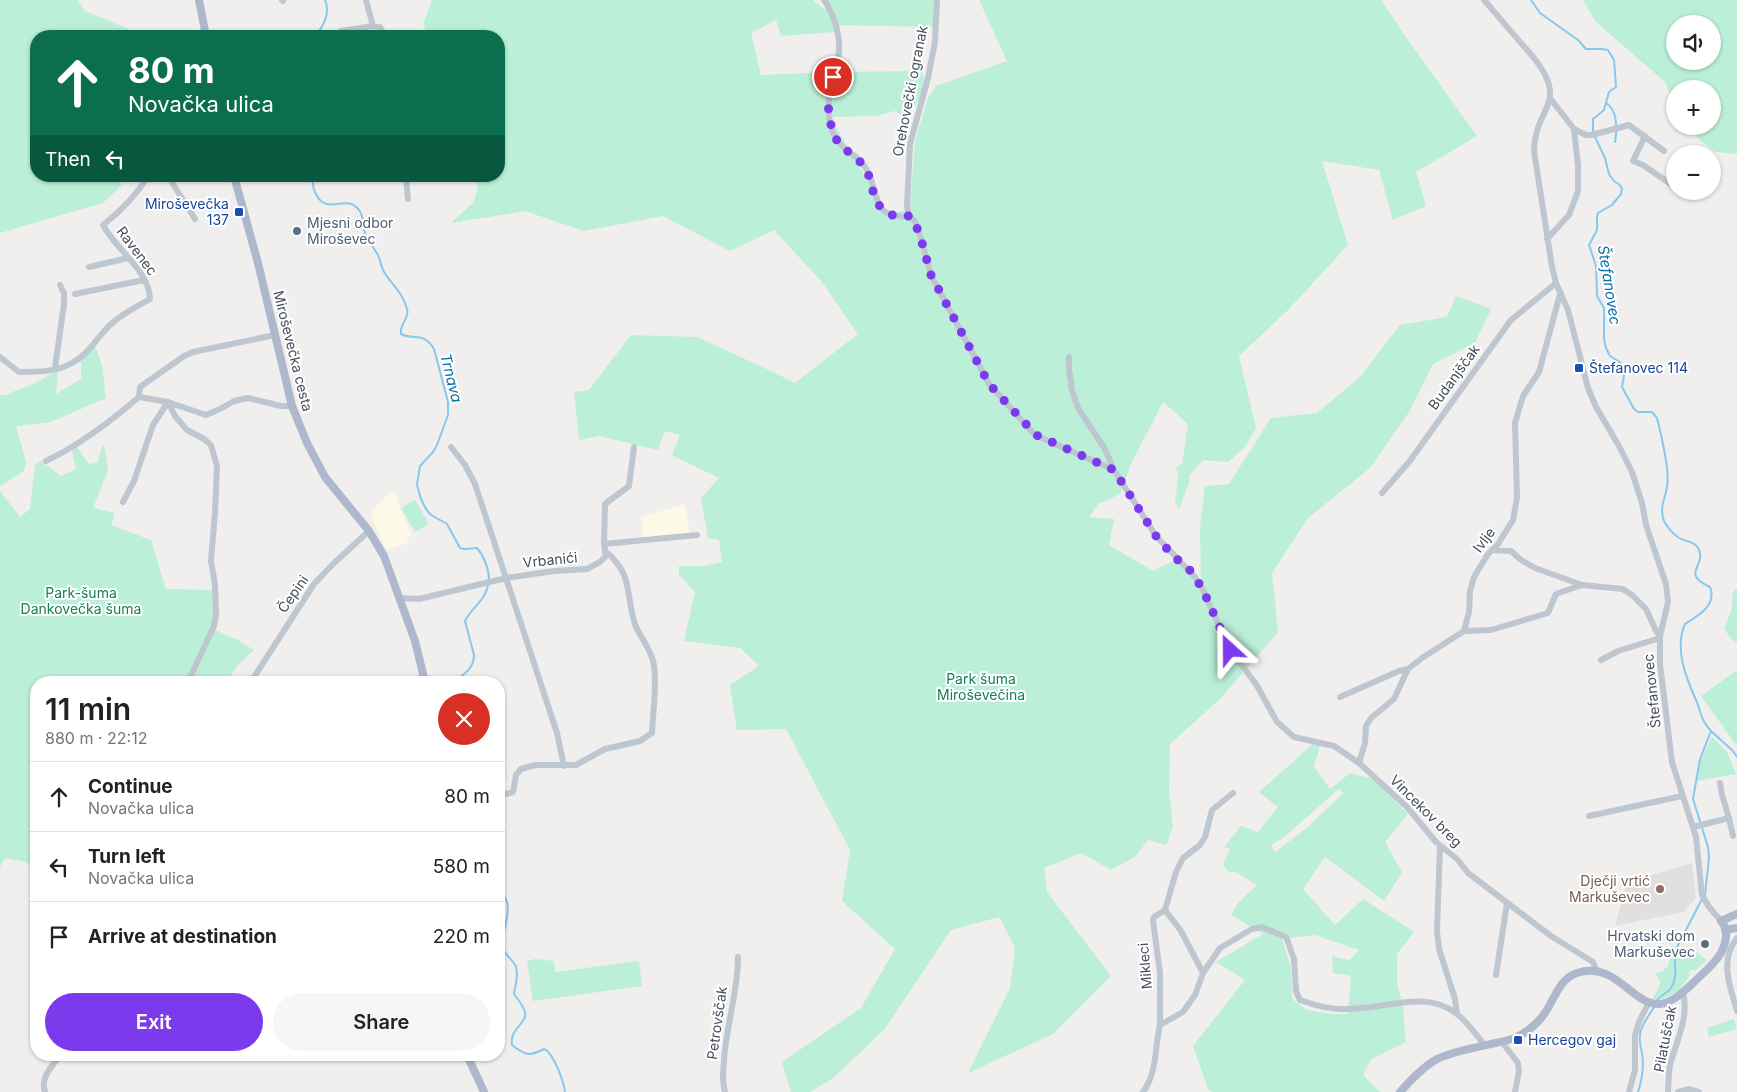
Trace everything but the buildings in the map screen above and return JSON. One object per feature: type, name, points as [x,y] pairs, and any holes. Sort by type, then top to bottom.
[{"type":"main road","points":[[198,0],[205,30]]},
{"type":"main road","name":"Miroševečka cesta","points":[[235,182],[258,263],[292,406],[307,444],[326,477],[369,531],[384,556],[415,641],[424,676]]},
{"type":"main road","points":[[1400,1092],[1418,1073],[1436,1060],[1448,1055],[1502,1042],[1525,1033],[1543,1016],[1566,978],[1576,973],[1596,970],[1614,978],[1654,1003],[1670,1001],[1683,992],[1720,955],[1725,941],[1725,930],[1721,921],[1737,914]]},
{"type":"main road","points":[[1725,930],[1737,928]]},
{"type":"main road","points":[[470,1061],[484,1092]]},
{"type":"street","points":[[366,0],[374,26]]},
{"type":"street","points":[[824,0],[834,17],[839,52],[828,96],[832,130],[839,144],[858,159],[868,172],[875,199],[881,208],[894,216],[909,216],[914,220],[931,275],[989,384],[1036,435],[1114,470]]},
{"type":"street","name":"Orehovečki ogranak","points":[[909,216],[910,144],[928,78],[935,42],[936,0]]},
{"type":"street","points":[[1484,0],[1541,66],[1548,82],[1550,98],[1574,129],[1586,135],[1594,135],[1629,126],[1664,150]]},
{"type":"street","points":[[352,30],[374,26],[380,27],[382,30]]},
{"type":"street","name":"Štefanovec","points":[[1550,98],[1534,143],[1538,186],[1556,283],[1568,310],[1588,388],[1596,407],[1632,472],[1642,503],[1646,525],[1666,584],[1668,602],[1660,637],[1660,664],[1672,762],[1682,796],[1698,826],[1702,895],[1705,902],[1721,921]]},
{"type":"street","points":[[1547,239],[1569,215],[1578,191],[1578,165],[1574,129]]},
{"type":"street","points":[[1645,136],[1633,161],[1643,165],[1666,181]]},
{"type":"street","name":"Ravenec","points":[[0,357],[19,372],[45,371],[71,364],[111,324],[150,299],[149,288],[144,280],[103,225],[120,212],[144,182]]},
{"type":"street","points":[[172,182],[195,219]]},
{"type":"street","points":[[406,182],[408,198]]},
{"type":"street","points":[[89,267],[128,258]]},
{"type":"street","points":[[75,294],[144,280]]},
{"type":"street","name":"Budanjščak","points":[[1382,493],[1408,462],[1511,320],[1556,283]]},
{"type":"street","points":[[55,368],[64,304],[64,293],[60,285]]},
{"type":"street","name":"Ivlje","points":[[1464,631],[1474,577],[1514,520],[1517,498],[1515,423],[1524,396],[1539,372],[1560,293]]},
{"type":"street","points":[[46,461],[70,450],[139,397],[140,387],[193,352],[275,335]]},
{"type":"street","name":"Vincekov breg","points":[[1069,357],[1068,369],[1072,391],[1078,408],[1105,449],[1114,470],[1156,536],[1175,558],[1186,565],[1203,590],[1230,650],[1256,684],[1277,722],[1294,737],[1334,746],[1359,764],[1407,807],[1440,846],[1457,859],[1468,873],[1551,936],[1593,962],[1596,970]]},
{"type":"street","points":[[139,397],[168,402],[206,415],[234,401],[248,398],[281,406],[292,406]]},
{"type":"street","points":[[123,502],[134,481],[153,425],[168,402]]},
{"type":"street","points":[[168,402],[175,416],[187,430],[204,439],[210,445],[217,466],[211,561],[215,584],[216,614],[214,626],[191,676]]},
{"type":"street","points":[[451,447],[465,464],[475,484],[557,733],[564,766]]},
{"type":"street","points":[[505,794],[513,792],[516,775],[521,768],[535,765],[576,765],[605,749],[640,741],[652,733],[655,698],[653,663],[650,651],[640,635],[632,614],[626,576],[610,553],[605,552],[604,544],[605,504],[629,486],[634,447]]},
{"type":"street","name":"Čepini","points":[[256,676],[314,584],[334,562],[369,531]]},
{"type":"street","points":[[604,544],[697,535]]},
{"type":"street","points":[[1492,550],[1511,551],[1521,560],[1535,568],[1582,585],[1623,588],[1646,609],[1660,637],[1618,651],[1601,660]]},
{"type":"street","name":"Vrbanići","points":[[400,598],[419,599],[506,578],[554,571],[586,569],[600,562],[606,556],[605,552]]},
{"type":"street","points":[[1340,697],[1399,671],[1408,669],[1464,631],[1491,630],[1548,612],[1556,594],[1582,585]]},
{"type":"street","points":[[1359,764],[1365,743],[1366,726],[1372,718],[1394,699],[1408,669]]},
{"type":"street","points":[[1720,783],[1733,836]]},
{"type":"street","name":"Mikleci","points":[[1160,1025],[1160,972],[1153,920],[1154,917],[1164,910],[1176,872],[1183,858],[1200,845],[1205,838],[1212,810],[1233,793]]},
{"type":"street","points":[[1590,816],[1682,796]]},
{"type":"street","points":[[1698,826],[1729,818]]},
{"type":"street","points":[[1440,846],[1437,931],[1439,949],[1455,999],[1457,1014]]},
{"type":"street","points":[[1496,975],[1507,903]]},
{"type":"street","points":[[1164,910],[1181,932],[1203,973]]},
{"type":"street","points":[[1143,1092],[1156,1065],[1156,1041],[1160,1025],[1182,1012],[1195,995],[1203,973],[1220,948],[1252,929],[1262,927],[1286,937],[1294,959],[1296,991],[1300,1000],[1322,1008],[1348,1010],[1377,1008],[1401,1002],[1430,1002],[1445,1007],[1457,1014],[1485,1046]]},
{"type":"street","points":[[1737,938],[1729,953],[1726,971],[1737,1011]]},
{"type":"street","name":"Petrovščak","points":[[725,1092],[723,1082],[725,1044],[737,976],[738,957]]},
{"type":"street","name":"Pilatuščak","points":[[1668,1092],[1670,1063],[1684,1015],[1685,999],[1683,992]]},
{"type":"street","points":[[1629,1092],[1635,1070],[1635,1035],[1639,1022],[1654,1003]]},
{"type":"street","points":[[1502,1042],[1518,1063],[1519,1071],[1515,1092]]},
{"type":"street","points":[[45,1092],[43,1082],[46,1074],[56,1061]]},
{"type":"street","points":[[1678,1092],[1688,1089],[1699,1092]]},
{"type":"shaded area","points":[[395,491],[397,501],[412,535],[407,538],[408,542],[386,550],[371,517],[372,511],[388,494]]},
{"type":"shaded area","points":[[685,504],[690,534],[644,539],[641,517]]},
{"type":"shaded area","name":"Dječji vrtić Markuševec","points":[[1692,863],[1696,897],[1684,912],[1615,926],[1627,882]]},
{"type":"green space","points":[[0,0],[78,0],[85,11],[129,30],[30,30],[30,182],[121,182],[121,186],[103,203],[0,233]]},
{"type":"green space","name":"Park šuma Miroševečina","points":[[432,0],[813,0],[821,7],[833,12],[826,0],[934,0],[935,27],[835,25],[834,32],[781,36],[776,20],[751,33],[761,75],[922,71],[927,87],[916,105],[902,115],[895,111],[876,116],[830,117],[888,214],[910,209],[915,141],[928,98],[936,86],[1007,61],[979,0],[1381,0],[1477,136],[1416,172],[1426,206],[1393,220],[1379,170],[1322,161],[1348,245],[1289,309],[1239,356],[1256,428],[1245,447],[1228,462],[1203,460],[1189,476],[1189,483],[1179,509],[1175,503],[1178,478],[1176,467],[1182,464],[1188,424],[1163,402],[1130,466],[1120,494],[1098,504],[1089,517],[1114,519],[1109,545],[1153,571],[1175,560],[1201,584],[1200,527],[1205,486],[1229,484],[1271,418],[1317,413],[1359,378],[1400,325],[1447,317],[1456,296],[1491,309],[1475,343],[1433,364],[1409,412],[1370,468],[1308,518],[1272,573],[1278,632],[1221,698],[1170,744],[1169,792],[1173,827],[1166,845],[1148,840],[1136,856],[1111,870],[1081,853],[1044,868],[1047,892],[1111,976],[1053,1034],[968,1073],[1010,988],[1015,947],[999,917],[951,930],[884,1030],[832,1079],[810,1092],[791,1092],[782,1062],[861,1008],[895,949],[842,901],[850,850],[786,729],[737,730],[730,685],[759,666],[740,648],[684,641],[695,592],[679,575],[679,566],[703,566],[722,562],[719,540],[708,538],[701,498],[719,478],[672,455],[680,435],[665,431],[658,450],[599,436],[579,440],[574,392],[589,390],[631,335],[697,337],[795,383],[858,334],[822,282],[774,230],[730,251],[663,216],[584,231],[525,211],[451,223],[474,202],[479,182],[505,182],[505,30],[426,30],[423,25]]},
{"type":"green space","points":[[1583,0],[1737,0],[1737,154],[1721,152],[1721,145],[1706,145],[1695,135],[1721,135],[1721,80],[1666,80],[1666,84],[1596,22]]},
{"type":"green space","points":[[95,345],[102,366],[106,398],[51,422],[16,426],[26,462],[24,471],[0,486],[0,395],[5,395],[35,383],[58,370],[56,394],[81,379],[81,360]]},
{"type":"green space","name":"Park-šuma Dankovečka šuma","points":[[102,445],[104,445],[108,470],[93,508],[115,513],[111,525],[151,540],[166,589],[214,590],[212,629],[236,639],[254,650],[237,666],[231,676],[30,676],[30,865],[26,862],[5,858],[0,867],[0,491],[20,517],[30,509],[35,465],[41,461],[61,476],[76,469],[72,451],[77,447],[89,464],[98,462]]},
{"type":"green space","points":[[415,500],[429,524],[415,532],[401,508]]},
{"type":"green space","points":[[1737,588],[1737,643],[1730,638],[1724,628],[1731,612],[1733,593]]},
{"type":"green space","points":[[1737,670],[1737,746],[1701,696]]},
{"type":"green space","points":[[1712,737],[1727,752],[1736,774],[1697,781],[1699,763]]},
{"type":"green space","points":[[1313,744],[1320,745],[1314,767],[1330,789],[1350,773],[1373,779],[1408,814],[1385,842],[1402,872],[1384,901],[1325,857],[1303,889],[1335,925],[1363,899],[1414,932],[1397,954],[1397,983],[1403,1008],[1406,1042],[1371,1059],[1363,1075],[1380,1092],[1212,1092],[1208,1089],[1193,1046],[1245,980],[1216,962],[1263,934],[1231,915],[1238,903],[1257,885],[1234,871],[1229,873],[1223,864],[1230,849],[1224,847],[1241,826],[1258,832],[1278,807],[1259,792]],"holes":[[[1339,789],[1343,793],[1308,827],[1275,852],[1271,845],[1284,837]],[[1315,935],[1359,950],[1349,960],[1332,956],[1333,973],[1351,976],[1348,1014],[1332,1014],[1307,1010],[1292,999],[1291,968],[1282,939]]]},
{"type":"green space","points":[[1697,952],[1707,960],[1695,971],[1692,969],[1688,973],[1690,975],[1679,990],[1662,1000],[1661,998],[1672,988],[1676,979],[1675,955],[1691,959]]},
{"type":"green space","points":[[1672,954],[1674,955],[1675,971],[1673,980],[1657,999],[1653,999],[1661,982],[1655,973],[1667,968]]},
{"type":"green space","points":[[535,959],[554,961],[555,972],[639,961],[642,986],[533,1001],[527,961]]},
{"type":"green space","points":[[1734,1019],[1737,1029],[1709,1037],[1707,1028]]},
{"type":"waterway","name":"Trnava","points":[[320,30],[327,14],[325,0]]},
{"type":"waterway","name":"Štefanovec","points":[[1531,0],[1540,13],[1578,40],[1586,49],[1608,50],[1614,60],[1616,87],[1609,92],[1604,110],[1593,119],[1593,133],[1605,158],[1609,174],[1622,189],[1621,194],[1612,205],[1598,213],[1597,230],[1589,245],[1596,266],[1597,296],[1604,308],[1604,339],[1606,348],[1610,356],[1621,363],[1624,375],[1622,387],[1634,409],[1638,412],[1652,412],[1657,418],[1665,453],[1668,481],[1662,508],[1664,521],[1677,537],[1698,547],[1700,556],[1695,574],[1701,582],[1710,587],[1712,593],[1709,604],[1705,609],[1685,624],[1681,643],[1683,663],[1689,682],[1703,720],[1711,731],[1700,759],[1693,799],[1708,847],[1709,858],[1705,895]]},
{"type":"waterway","points":[[1606,103],[1615,115],[1615,142]]},
{"type":"waterway","name":"Trnava","points":[[313,182],[315,193],[323,203],[331,205],[347,203],[359,210],[363,219],[366,236],[378,255],[383,270],[400,293],[405,304],[408,313],[401,334],[422,338],[430,343],[434,349],[448,402],[448,415],[437,445],[420,466],[417,485],[426,509],[431,515],[447,524],[460,548],[477,548],[480,551],[487,567],[489,580]]},
{"type":"waterway","name":"Trnava","points":[[461,676],[474,660],[465,621],[481,600],[488,585]]},
{"type":"waterway","points":[[1711,731],[1737,757]]},
{"type":"waterway","name":"Trnava","points":[[505,898],[508,909],[505,927]]},
{"type":"waterway","name":"Štefanovec","points":[[1657,1000],[1673,984],[1675,979],[1676,949],[1702,899]]},
{"type":"waterway","name":"Trnava","points":[[505,952],[516,967],[517,977],[514,994],[525,1012],[524,1020],[513,1035],[512,1045],[527,1054],[544,1049],[547,1051],[558,1068],[565,1092]]},
{"type":"waterway","name":"Štefanovec","points":[[1638,1092],[1643,1068],[1640,1034],[1644,1023],[1654,1007]]},
{"type":"place","name":"Miroševečka 137","points":[[239,212]]},
{"type":"place","name":"Mjesni odbor Miroševec","points":[[297,231]]},
{"type":"place","name":"Štefanovec 114","points":[[1579,368]]},
{"type":"place","name":"Dječji vrtić Markuševec","points":[[1660,889]]},
{"type":"place","name":"Hrvatski dom Markuševec","points":[[1705,944]]},
{"type":"place","name":"Hercegov gaj","points":[[1518,1040]]},
{"type":"route","points":[[833,77],[829,90],[828,104],[830,122],[836,139],[845,150],[862,163],[868,172],[875,199],[881,208],[894,216],[909,216],[914,220],[931,275],[989,384],[1036,435],[1114,470],[1156,536],[1175,558],[1186,565],[1195,577],[1203,590],[1230,650]]}]
